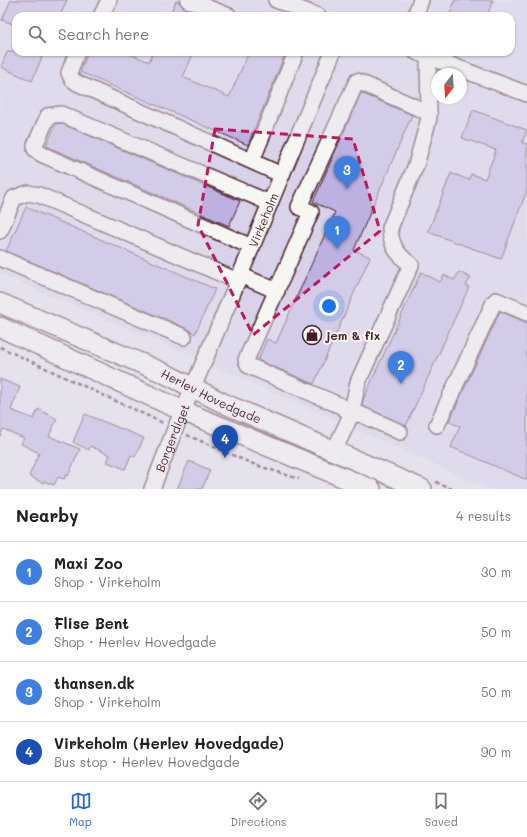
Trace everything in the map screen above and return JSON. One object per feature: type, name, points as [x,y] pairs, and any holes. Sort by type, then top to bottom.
[{"type":"main road","name":"Herlev Hovedgade","points":[[0,303],[166,374],[238,409],[422,489]]},
{"type":"main road","name":"Herlev Hovedgade","points":[[0,327],[183,411],[371,489]]},
{"type":"street","points":[[103,12],[109,0]]},
{"type":"street","points":[[188,0],[219,12]]},
{"type":"street","points":[[276,0],[308,12]]},
{"type":"street","points":[[416,12],[421,0]]},
{"type":"street","points":[[75,56],[69,73],[72,79],[77,83],[282,175]]},
{"type":"street","points":[[252,161],[294,56]]},
{"type":"street","name":"Virkeholm","points":[[193,388],[331,56]]},
{"type":"street","points":[[334,451],[351,415],[358,382],[411,266],[402,258],[393,246],[390,237],[390,228],[416,164],[429,118],[422,56]]},
{"type":"street","points":[[427,56],[527,94]]},
{"type":"street","points":[[351,415],[341,406],[249,366],[246,360],[311,212],[299,207],[357,81],[429,113]]},
{"type":"street","points":[[252,247],[41,154],[35,149],[35,145],[48,116],[61,114],[270,204]]},
{"type":"street","points":[[0,231],[14,198],[28,193],[39,195],[239,278],[277,291]]},
{"type":"street","points":[[0,258],[184,337]]},
{"type":"street","points":[[437,425],[494,302],[496,300],[527,313]]},
{"type":"street","name":"Borgerdiget","points":[[152,489],[193,388]]},
{"type":"street","points":[[351,415],[360,414],[400,432]]},
{"type":"highlighted area","points":[[215,129],[353,139],[380,231],[253,335],[198,225]]},
{"type":"shaded area","points":[[0,0],[527,0],[527,489],[489,489],[181,351],[0,274]]},
{"type":"building","points":[[11,0],[67,0],[62,12],[12,12],[12,24],[2,20]]},
{"type":"building","points":[[455,0],[493,0],[488,12],[450,12]]},
{"type":"building","points":[[176,1],[179,2],[184,8],[194,12],[171,12]]},
{"type":"building","points":[[7,52],[12,52],[12,56],[42,56],[32,81],[1,67]]},
{"type":"building","points":[[86,56],[135,56],[149,62],[151,56],[192,56],[183,77],[229,97],[247,56],[284,56],[248,145],[80,72]]},
{"type":"building","points":[[361,93],[412,115],[354,250],[370,257],[314,384],[258,360],[267,339],[276,343],[335,212],[313,202]]},
{"type":"building","points":[[473,110],[527,130],[522,143],[527,144],[527,190],[501,259],[428,232],[451,173],[469,180],[471,174],[485,179],[496,150],[462,138]]},
{"type":"building","points":[[60,123],[240,201],[229,226],[46,146],[56,124]]},
{"type":"building","points":[[26,207],[215,289],[195,334],[188,329],[6,251]]},
{"type":"building","points":[[421,272],[440,282],[444,275],[454,280],[459,272],[471,278],[466,285],[469,287],[406,426],[362,406],[363,400]]},
{"type":"building","points":[[500,311],[527,323],[527,480],[451,447],[460,426],[449,422]]},
{"type":"building","points":[[0,379],[20,387],[11,410],[34,419],[38,409],[57,419],[49,436],[80,449],[68,476],[66,475],[64,479],[58,477],[54,485],[44,481],[43,483],[29,476],[39,453],[21,444],[24,438],[3,429],[0,436]]},
{"type":"building","points":[[85,414],[144,438],[135,457],[131,455],[125,469],[107,462],[110,455],[90,446],[89,450],[73,442]]},
{"type":"building","points":[[189,461],[210,470],[202,489],[177,489]]},
{"type":"place","name":"thansen.dk","points":[[347,189]]},
{"type":"place","name":"Maxi Zoo","points":[[337,249]]},
{"type":"place","name":"jem & fix","points":[[312,335]]},
{"type":"place","name":"Flise Bent","points":[[401,384]]},
{"type":"place","name":"Virkeholm (Herlev Hovedgade)","points":[[225,458]]}]
